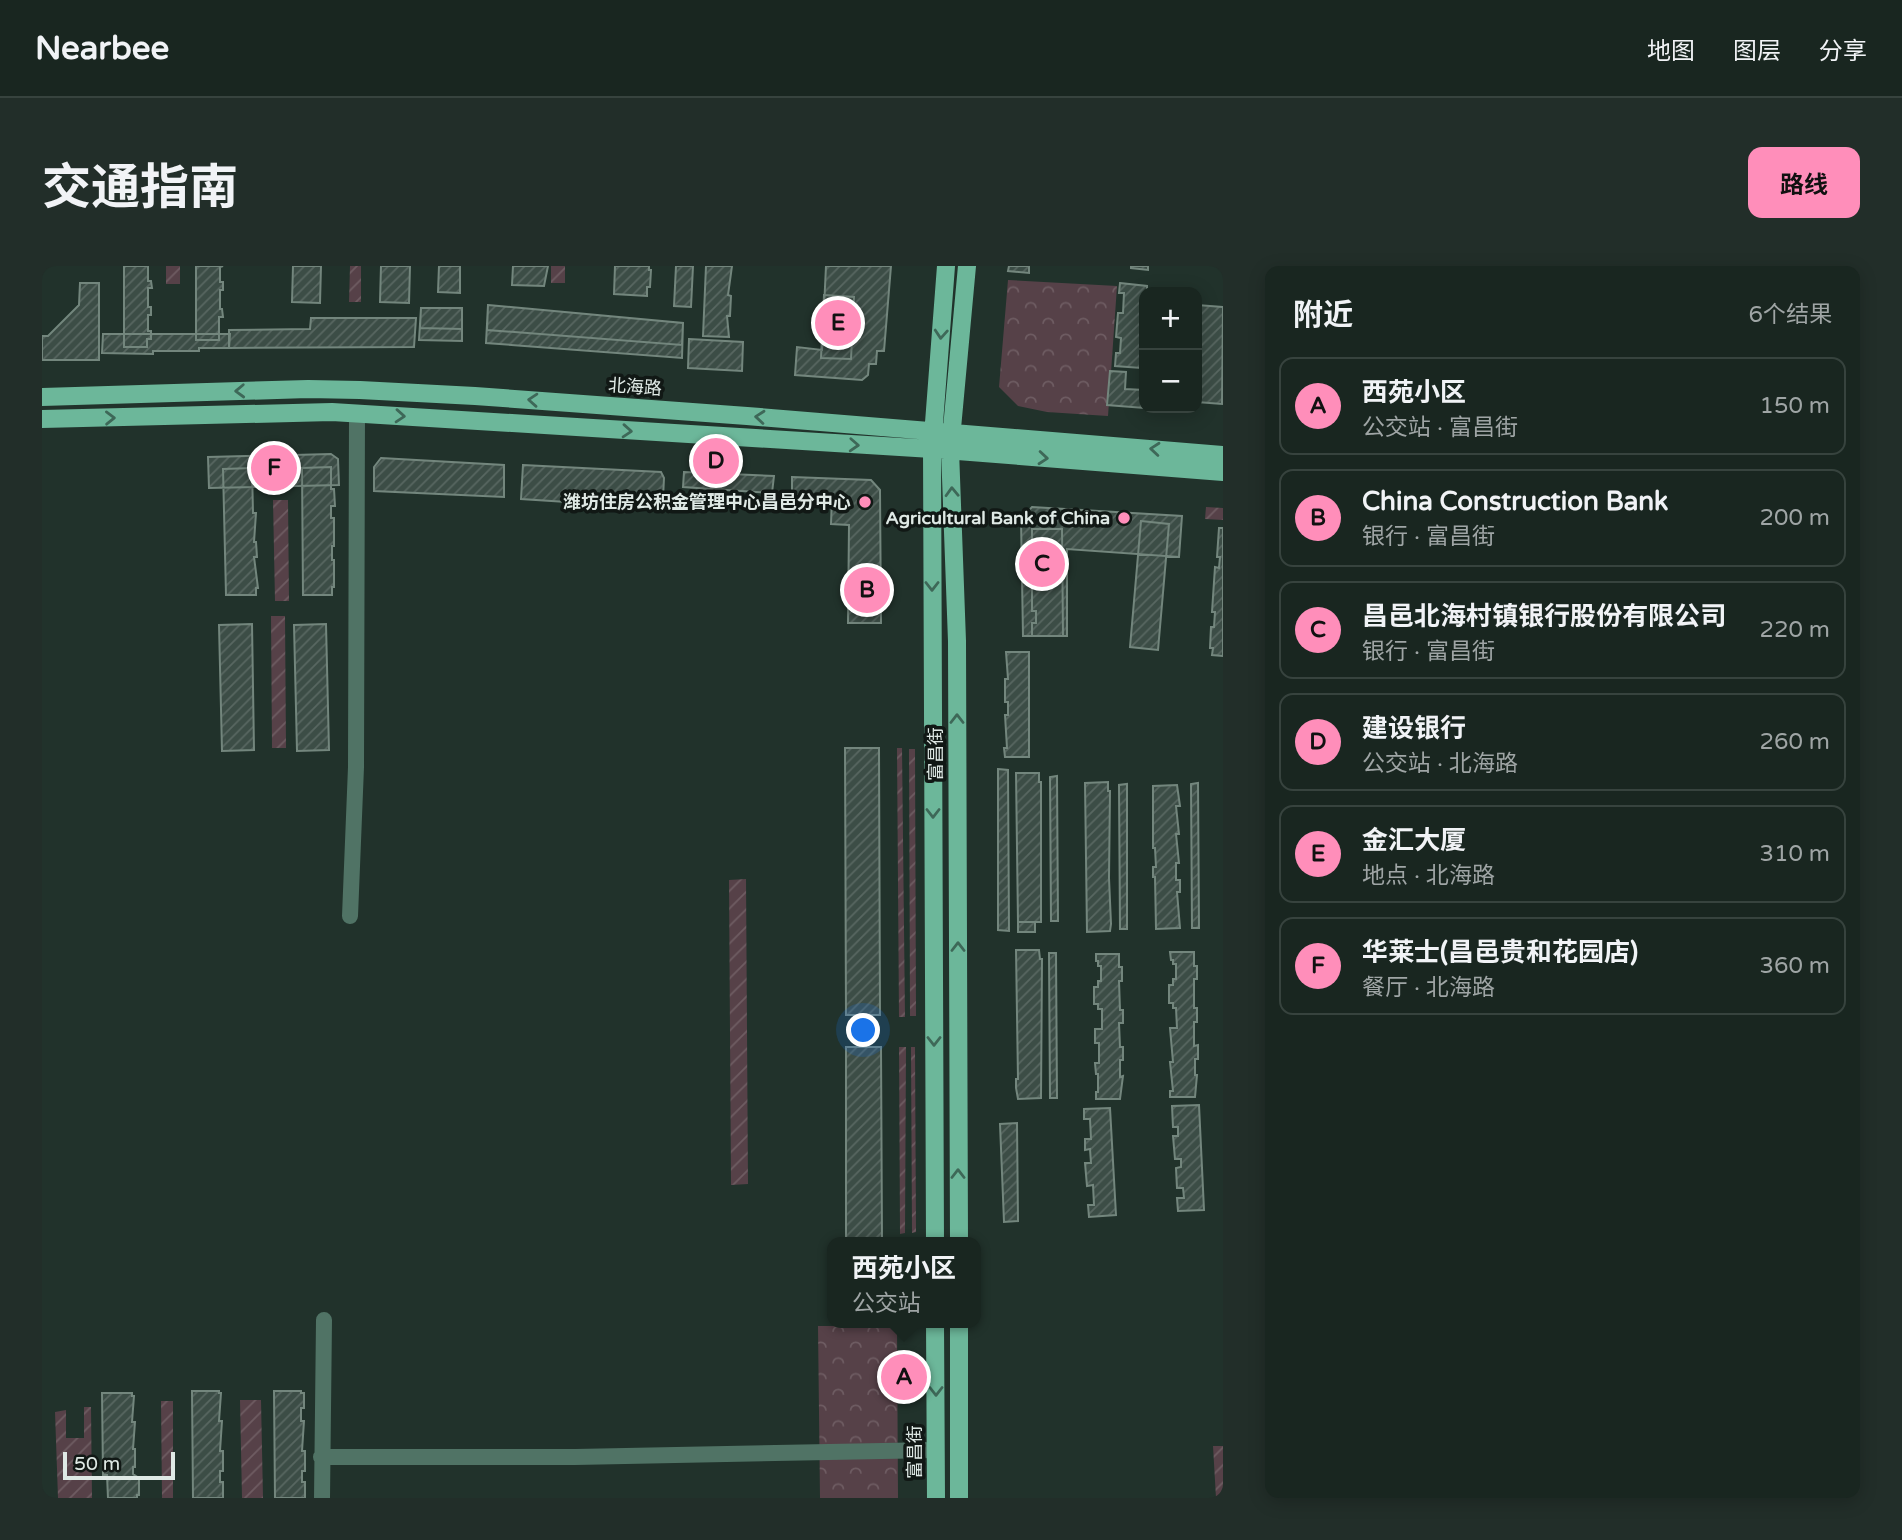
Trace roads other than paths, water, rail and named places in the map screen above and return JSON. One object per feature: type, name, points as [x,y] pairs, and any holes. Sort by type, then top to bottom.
[{"type":"main road","name":"富昌街","points":[[935,1237],[946,266]]},
{"type":"main road","name":"富昌街","points":[[959,1237],[957,655],[942,441],[967,266]]},
{"type":"main road","name":"北海路","points":[[42,397],[308,389],[516,399],[1223,472]]},
{"type":"main road","name":"北海路","points":[[42,419],[357,414],[1223,455]]},
{"type":"main road","name":"富昌街","points":[[935,1328],[936,1498]]},
{"type":"main road","points":[[959,1328],[959,1498]]},
{"type":"street","points":[[350,916],[356,767],[357,414]]},
{"type":"street","points":[[321,1498],[324,1320]]},
{"type":"street","points":[[321,1457],[575,1457],[936,1450]]},
{"type":"place","name":"金汇大厦","points":[[838,323]]},
{"type":"place","name":"建设银行","points":[[716,461]]},
{"type":"place","name":"华莱士(昌邑贵和花园店)","points":[[274,468]]},
{"type":"place","name":"潍坊住房公积金管理中心昌邑分中心","points":[[865,502]]},
{"type":"place","name":"Agricultural Bank of China","points":[[1124,518]]},
{"type":"place","name":"昌邑北海村镇银行股份有限公司","points":[[1042,564]]},
{"type":"place","name":"China Construction Bank","points":[[867,590]]},
{"type":"place","name":"西苑小区","points":[[904,1377]]}]
